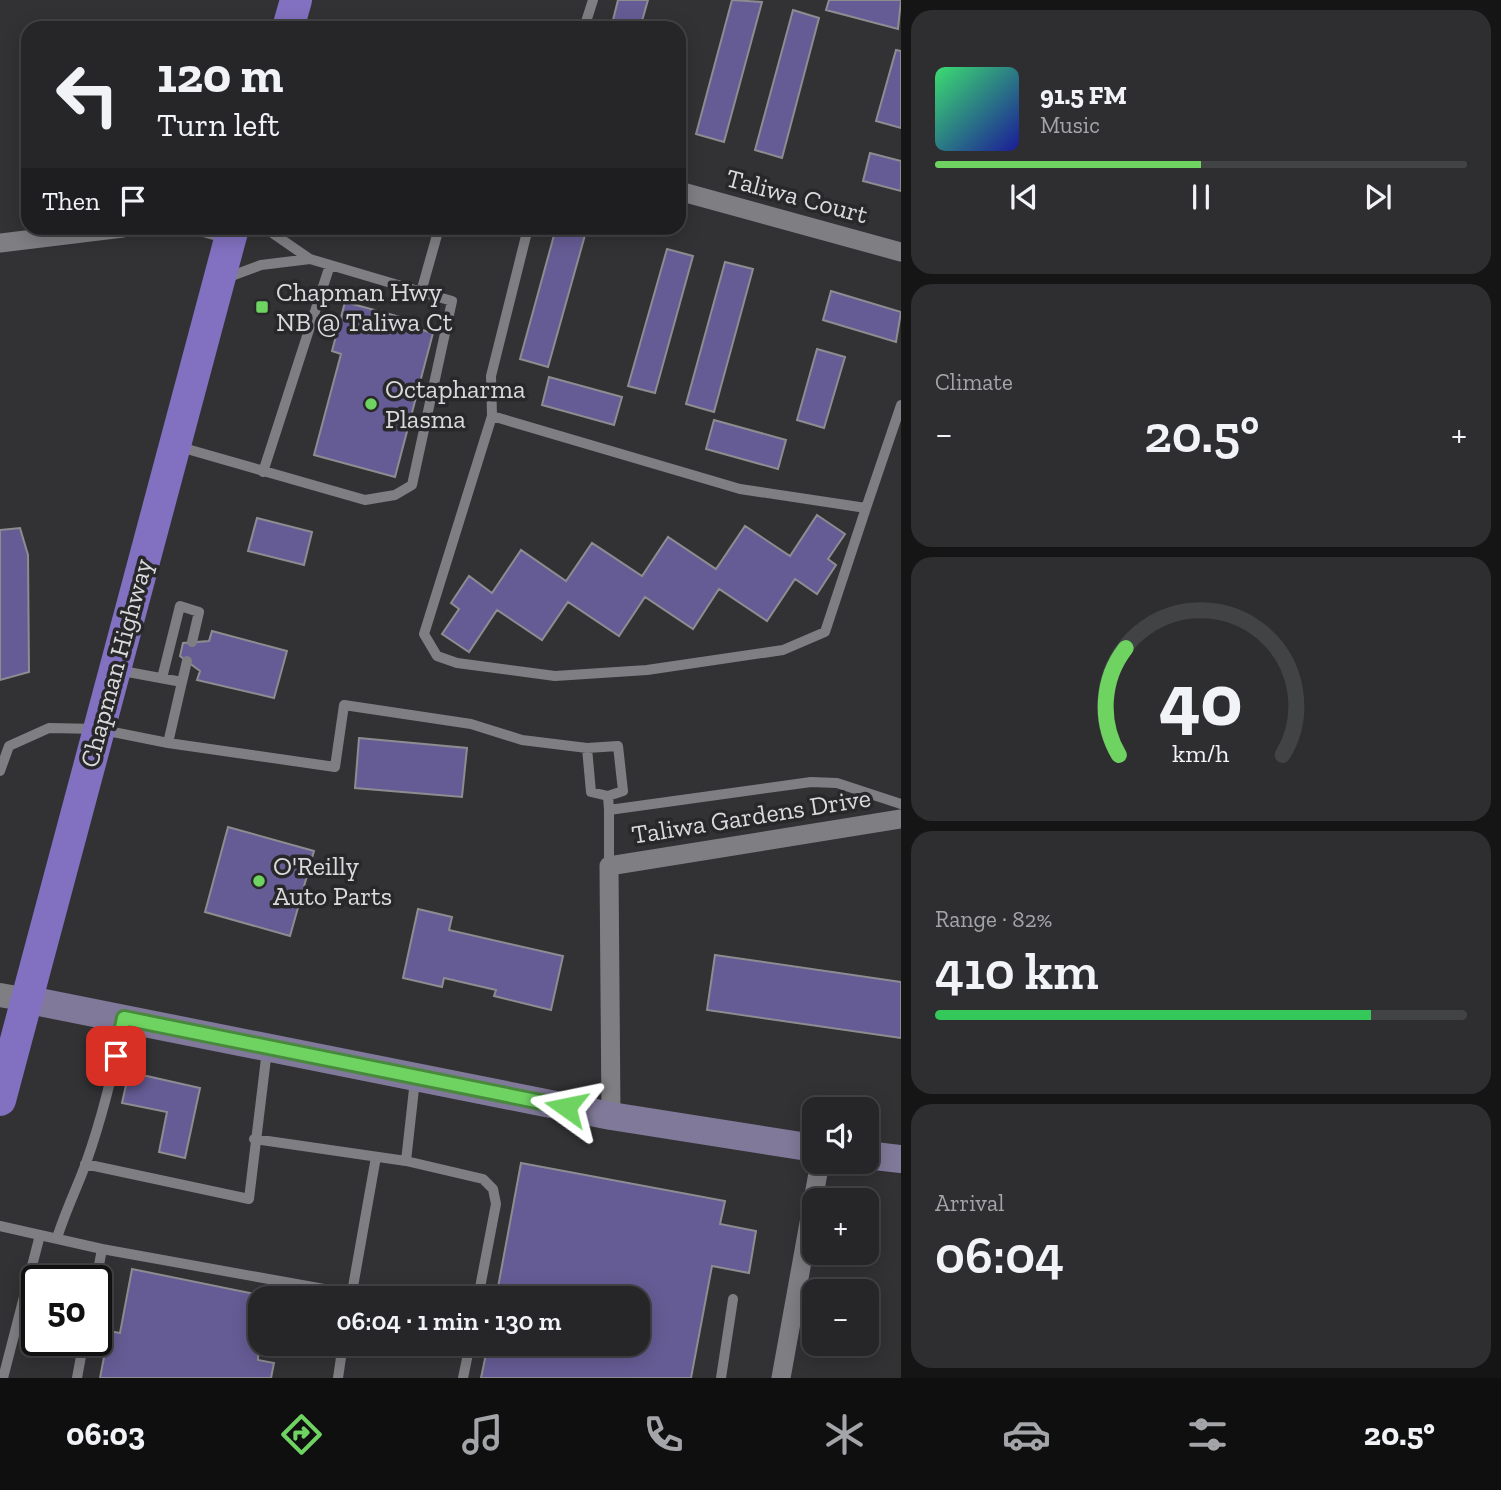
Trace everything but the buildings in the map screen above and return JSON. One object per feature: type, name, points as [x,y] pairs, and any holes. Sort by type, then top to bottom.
[{"type":"highway","points":[[290,21],[296,0]]},
{"type":"highway","name":"Chapman Highway","points":[[0,1100],[14,998],[98,729],[219,281],[223,235]]},
{"type":"main road","points":[[14,998],[611,1116],[802,1147]]},
{"type":"main road","points":[[879,1156],[901,1159]]},
{"type":"street","name":"Taliwa Court","points":[[686,193],[901,252]]},
{"type":"street","points":[[0,243],[66,235]]},
{"type":"street","name":"Taliwa Gardens Drive","points":[[609,866],[901,819]]},
{"type":"street","points":[[609,866],[611,1116]]},
{"type":"street","points":[[781,1378],[818,1174]]},
{"type":"lane","points":[[586,21],[593,0]]},
{"type":"lane","points":[[175,446],[365,500],[395,495],[412,485],[452,301],[310,259],[275,235]]},
{"type":"lane","points":[[421,292],[434,235]]},
{"type":"lane","points":[[526,235],[491,376],[492,416],[424,634],[437,656],[457,663],[555,676],[647,670],[783,649],[825,632],[901,405]]},
{"type":"lane","points":[[219,281],[261,265],[310,259]]},
{"type":"lane","points":[[263,472],[330,265]]},
{"type":"lane","points":[[492,416],[740,489],[866,508]]},
{"type":"lane","points":[[162,678],[180,607],[198,612],[192,642]]},
{"type":"lane","points":[[168,743],[187,662]]},
{"type":"lane","points":[[114,669],[182,682]]},
{"type":"lane","points":[[0,771],[4,745],[49,727],[98,729],[168,743],[335,767],[344,705],[471,723],[522,740],[587,748],[618,746],[623,791],[608,796],[591,792],[587,748]]},
{"type":"lane","points":[[609,810],[811,782],[836,783],[901,804]]},
{"type":"lane","points":[[608,796],[609,866]]},
{"type":"lane","points":[[57,1238],[68,1200],[85,1164],[124,1018]]},
{"type":"lane","points":[[85,1164],[250,1199],[254,1139],[265,1085],[267,1046]]},
{"type":"lane","points":[[406,1161],[415,1076]]},
{"type":"lane","points":[[254,1139],[406,1161],[483,1179],[493,1189],[496,1204],[480,1286]]},
{"type":"lane","points":[[354,1286],[376,1157]]},
{"type":"lane","points":[[0,1226],[102,1249],[299,1286]]},
{"type":"lane","points":[[4,1378],[40,1235]]},
{"type":"lane","points":[[99,1265],[102,1249]]},
{"type":"lane","points":[[721,1378],[733,1299]]},
{"type":"lane","points":[[77,1378],[81,1356]]},
{"type":"lane","points":[[338,1378],[342,1356]]},
{"type":"lane","points":[[463,1378],[468,1356]]},
{"type":"place","name":"Chapman Hwy NB @ Taliwa Ct","points":[[262,307]]},
{"type":"place","name":"Octapharma Plasma","points":[[371,404]]},
{"type":"place","name":"O'Reilly Auto Parts","points":[[259,881]]},
{"type":"route","points":[[116,1056],[124,1018],[566,1107]]}]
